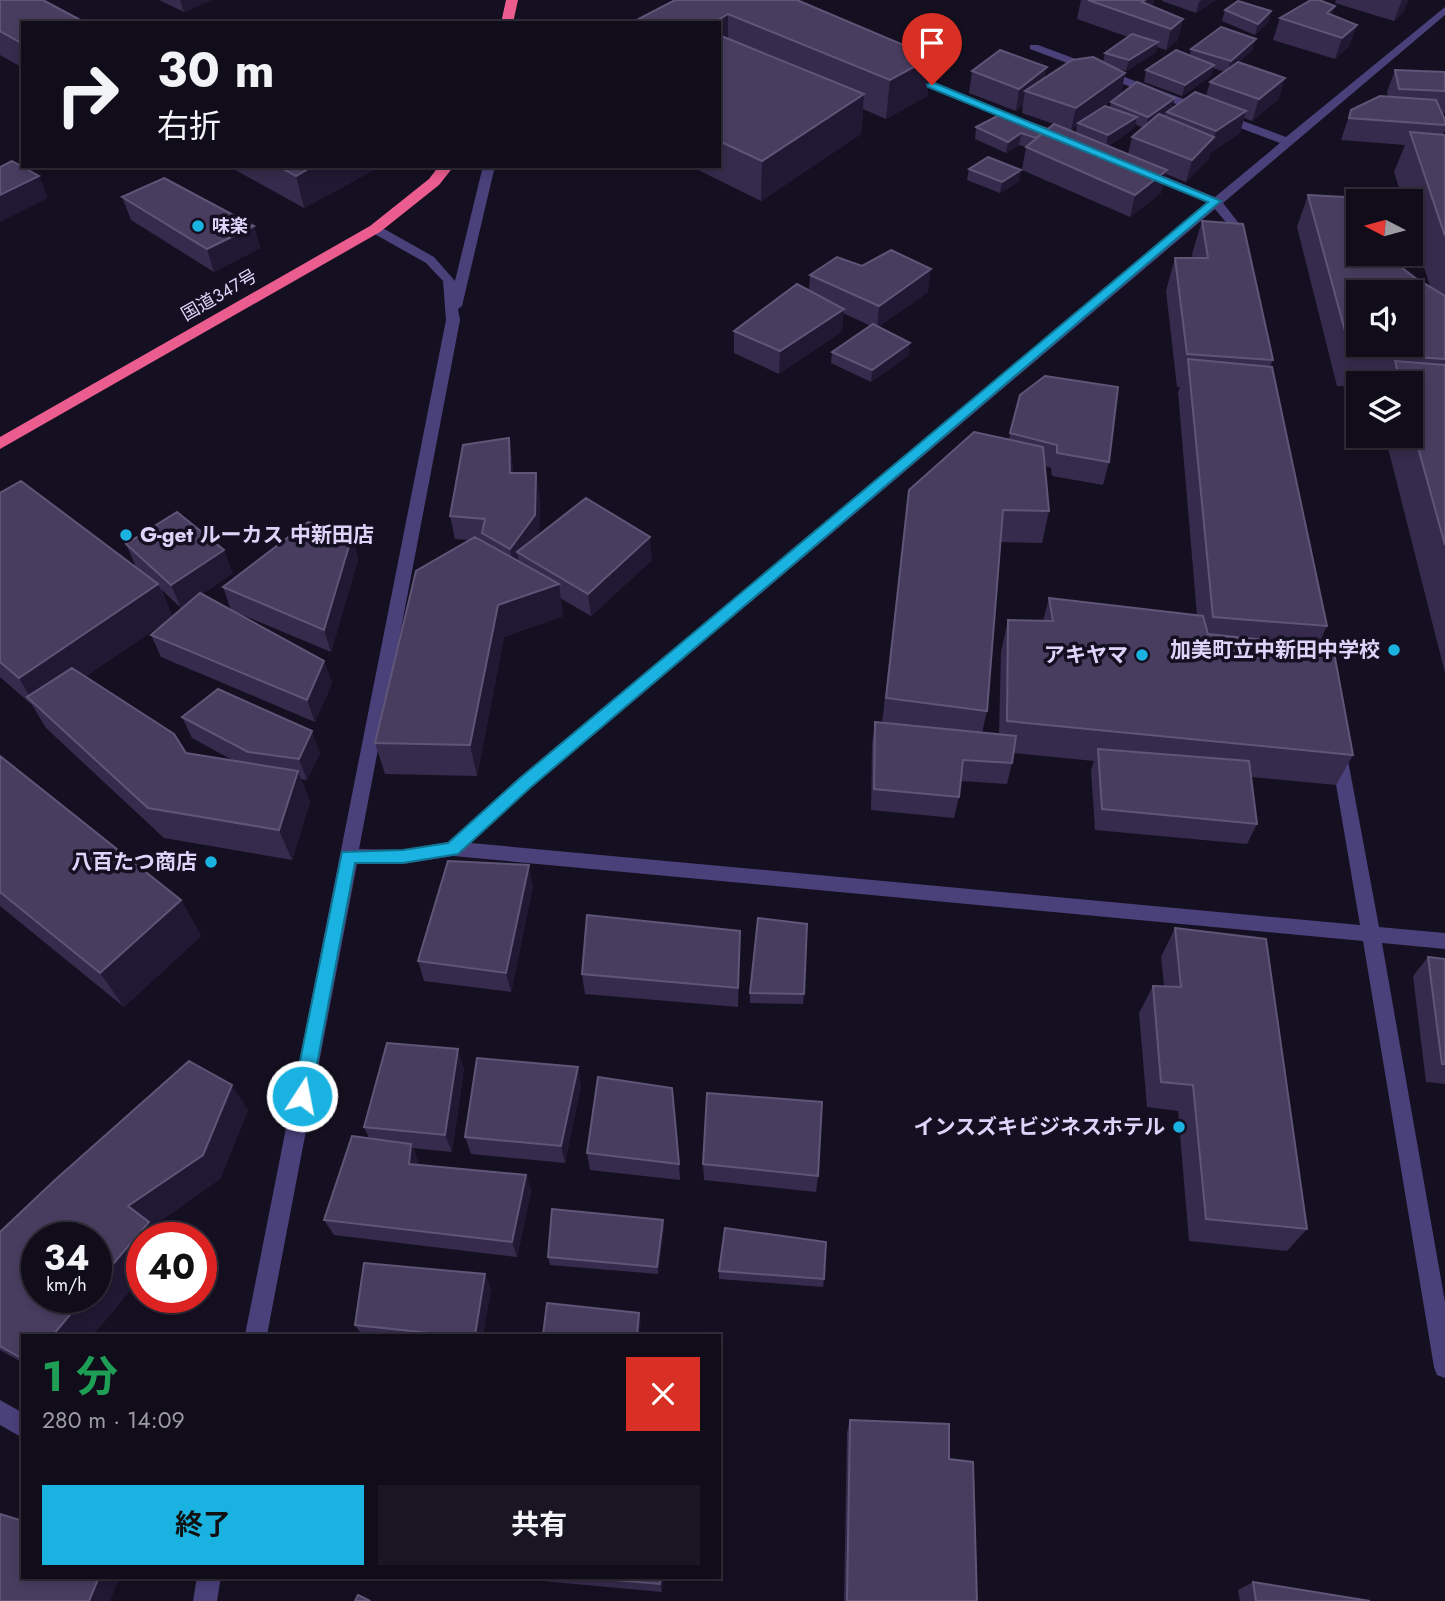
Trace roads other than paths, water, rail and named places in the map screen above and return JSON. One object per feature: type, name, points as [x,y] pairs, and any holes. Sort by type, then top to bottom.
[{"type":"highway","points":[[507,21],[512,0]]},
{"type":"highway","name":"国道347号","points":[[0,443],[375,229],[434,182],[445,168]]},
{"type":"street","points":[[453,849],[525,783],[1445,9]]},
{"type":"street","points":[[1034,47],[1288,142]]},
{"type":"street","points":[[893,69],[1035,127]]},
{"type":"street","points":[[1125,164],[1216,201],[1235,226],[1243,266]]},
{"type":"street","points":[[256,1334],[453,320],[489,168]]},
{"type":"street","points":[[375,229],[430,260],[449,280],[453,320]]},
{"type":"street","points":[[1336,734],[1445,1367]]},
{"type":"street","points":[[348,856],[403,857],[453,849],[1445,941]]},
{"type":"street","points":[[0,1412],[21,1425]]},
{"type":"street","points":[[205,1601],[209,1579]]},
{"type":"place","name":"味楽","points":[[198,226]]},
{"type":"place","name":"G-get ルーカス 中新田店","points":[[126,535]]},
{"type":"place","name":"加美町立中新田中学校","points":[[1394,650]]},
{"type":"place","name":"アキヤマ","points":[[1142,655]]},
{"type":"place","name":"八百たつ商店","points":[[211,862]]},
{"type":"place","name":"インスズキビジネスホテル","points":[[1179,1127]]}]
